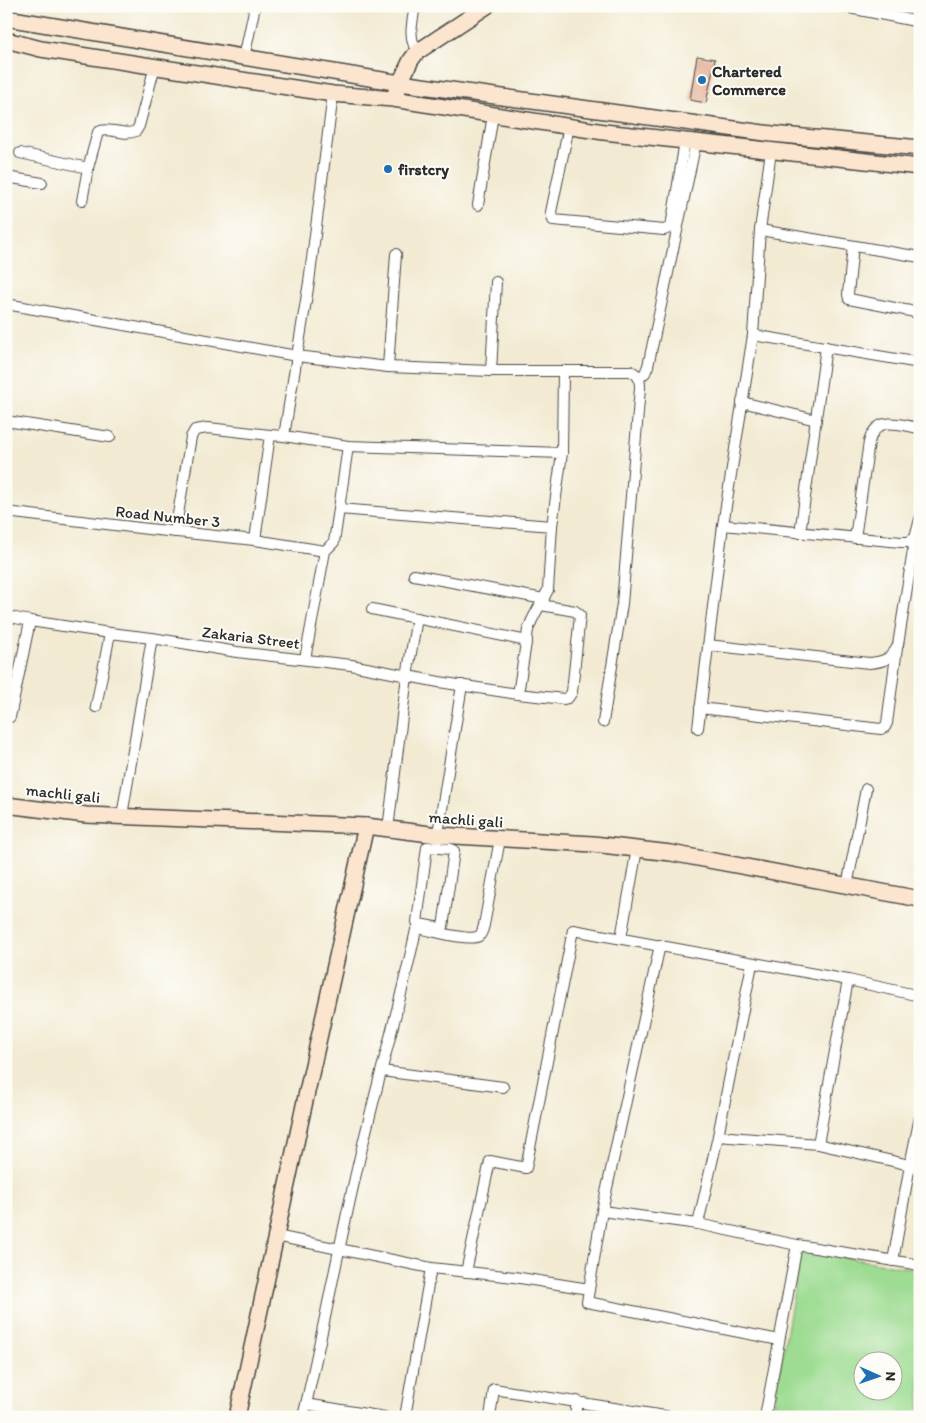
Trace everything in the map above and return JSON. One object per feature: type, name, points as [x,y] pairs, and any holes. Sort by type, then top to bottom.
[{"type":"main road","points":[[393,99],[411,60],[417,52],[488,6]]},
{"type":"main road","points":[[6,18],[400,83],[772,134],[920,148]]},
{"type":"main road","points":[[6,40],[41,49],[333,94],[393,99],[604,132],[920,167]]},
{"type":"main road","name":"machli gali","points":[[6,805],[86,815],[366,826],[388,828],[437,841],[500,839],[593,844],[671,853],[920,899]]},
{"type":"main road","points":[[237,1417],[366,826]]},
{"type":"street","points":[[244,58],[255,6]]},
{"type":"street","points":[[416,6],[411,34],[417,52]]},
{"type":"street","points":[[840,6],[920,22]]},
{"type":"street","points":[[82,201],[88,168],[98,132],[104,130],[128,133],[136,131],[155,66]]},
{"type":"street","points":[[284,436],[309,282],[333,94]]},
{"type":"street","points":[[478,205],[493,114]]},
{"type":"street","points":[[569,126],[551,212],[553,220],[664,230],[669,228],[691,142]]},
{"type":"street","points":[[639,378],[645,373],[648,366],[691,142]]},
{"type":"street","points":[[698,728],[723,525],[753,335],[760,230],[771,151]]},
{"type":"street","points":[[20,153],[88,168]]},
{"type":"street","points":[[6,177],[42,183]]},
{"type":"street","points":[[760,230],[920,257]]},
{"type":"street","points":[[853,246],[849,299],[920,313]]},
{"type":"street","points":[[388,367],[396,254]]},
{"type":"street","points":[[491,372],[496,282]]},
{"type":"street","points":[[6,304],[70,317],[297,356],[388,367],[491,372],[630,371],[638,375],[639,398],[622,604],[603,722]]},
{"type":"street","points":[[753,335],[920,363]]},
{"type":"street","points":[[800,533],[826,347]]},
{"type":"street","points":[[518,694],[532,620],[549,585],[552,526],[562,453],[563,371]]},
{"type":"street","points":[[742,402],[816,420]]},
{"type":"street","points":[[6,421],[110,437]]},
{"type":"street","points":[[854,538],[871,434],[878,426],[889,424],[920,428]]},
{"type":"street","points":[[175,532],[191,437],[195,430],[208,428],[284,436],[348,446],[562,453]]},
{"type":"street","points":[[255,540],[270,435]]},
{"type":"street","points":[[305,659],[326,551],[334,542],[348,446]]},
{"type":"street","points":[[339,509],[552,526]]},
{"type":"street","name":"Road Number 3","points":[[6,512],[255,540],[326,551]]},
{"type":"street","points":[[700,708],[882,729],[885,727],[915,538],[920,519]]},
{"type":"street","points":[[723,525],[891,542],[908,542],[915,538]]},
{"type":"street","points":[[414,575],[542,602]]},
{"type":"street","name":"Zakaria Street","points":[[6,616],[237,652],[351,665],[462,686],[564,699],[568,698],[572,692],[580,616],[575,611],[542,602]]},
{"type":"street","points":[[372,609],[527,641]]},
{"type":"street","points":[[388,828],[407,676],[417,618]]},
{"type":"street","points":[[10,717],[30,621]]},
{"type":"street","points":[[96,707],[110,633]]},
{"type":"street","points":[[122,816],[152,638]]},
{"type":"street","points":[[708,645],[869,663],[885,661],[895,652],[898,645]]},
{"type":"street","points":[[462,686],[437,841],[427,848],[417,922],[423,927],[465,938],[480,935],[484,925],[500,839]]},
{"type":"street","points":[[847,886],[866,788]]},
{"type":"street","points":[[303,1417],[358,1165],[416,930],[423,927],[442,927],[454,851],[437,841]]},
{"type":"street","points":[[621,938],[637,849]]},
{"type":"street","points":[[466,1272],[490,1161],[526,1168],[573,930],[848,980],[920,996]]},
{"type":"street","points":[[660,945],[602,1211],[587,1302],[779,1340]]},
{"type":"street","points":[[698,1224],[718,1136],[752,964]]},
{"type":"street","points":[[818,1144],[848,980]]},
{"type":"street","points":[[382,1071],[503,1087]]},
{"type":"street","points":[[893,1261],[915,1166],[920,1117]]},
{"type":"street","points":[[718,1136],[818,1144],[915,1166]]},
{"type":"street","points":[[602,1211],[698,1224],[797,1245],[920,1265]]},
{"type":"street","points":[[276,1236],[431,1268],[514,1277],[589,1289]]},
{"type":"street","points":[[765,1417],[797,1245]]},
{"type":"street","points":[[405,1417],[431,1268]]},
{"type":"street","points":[[490,1417],[494,1389],[671,1417]]},
{"type":"street","points":[[575,1417],[577,1402]]},
{"type":"street","points":[[306,1404],[384,1417]]},
{"type":"green space","points":[[801,1250],[920,1270],[920,1417],[772,1417]]},
{"type":"building","name":"Chartered Commerce","points":[[697,56],[715,59],[706,103],[690,100]]},
{"type":"place","name":"Chartered Commerce","points":[[702,80]]},
{"type":"place","name":"firstcry","points":[[388,169]]}]
